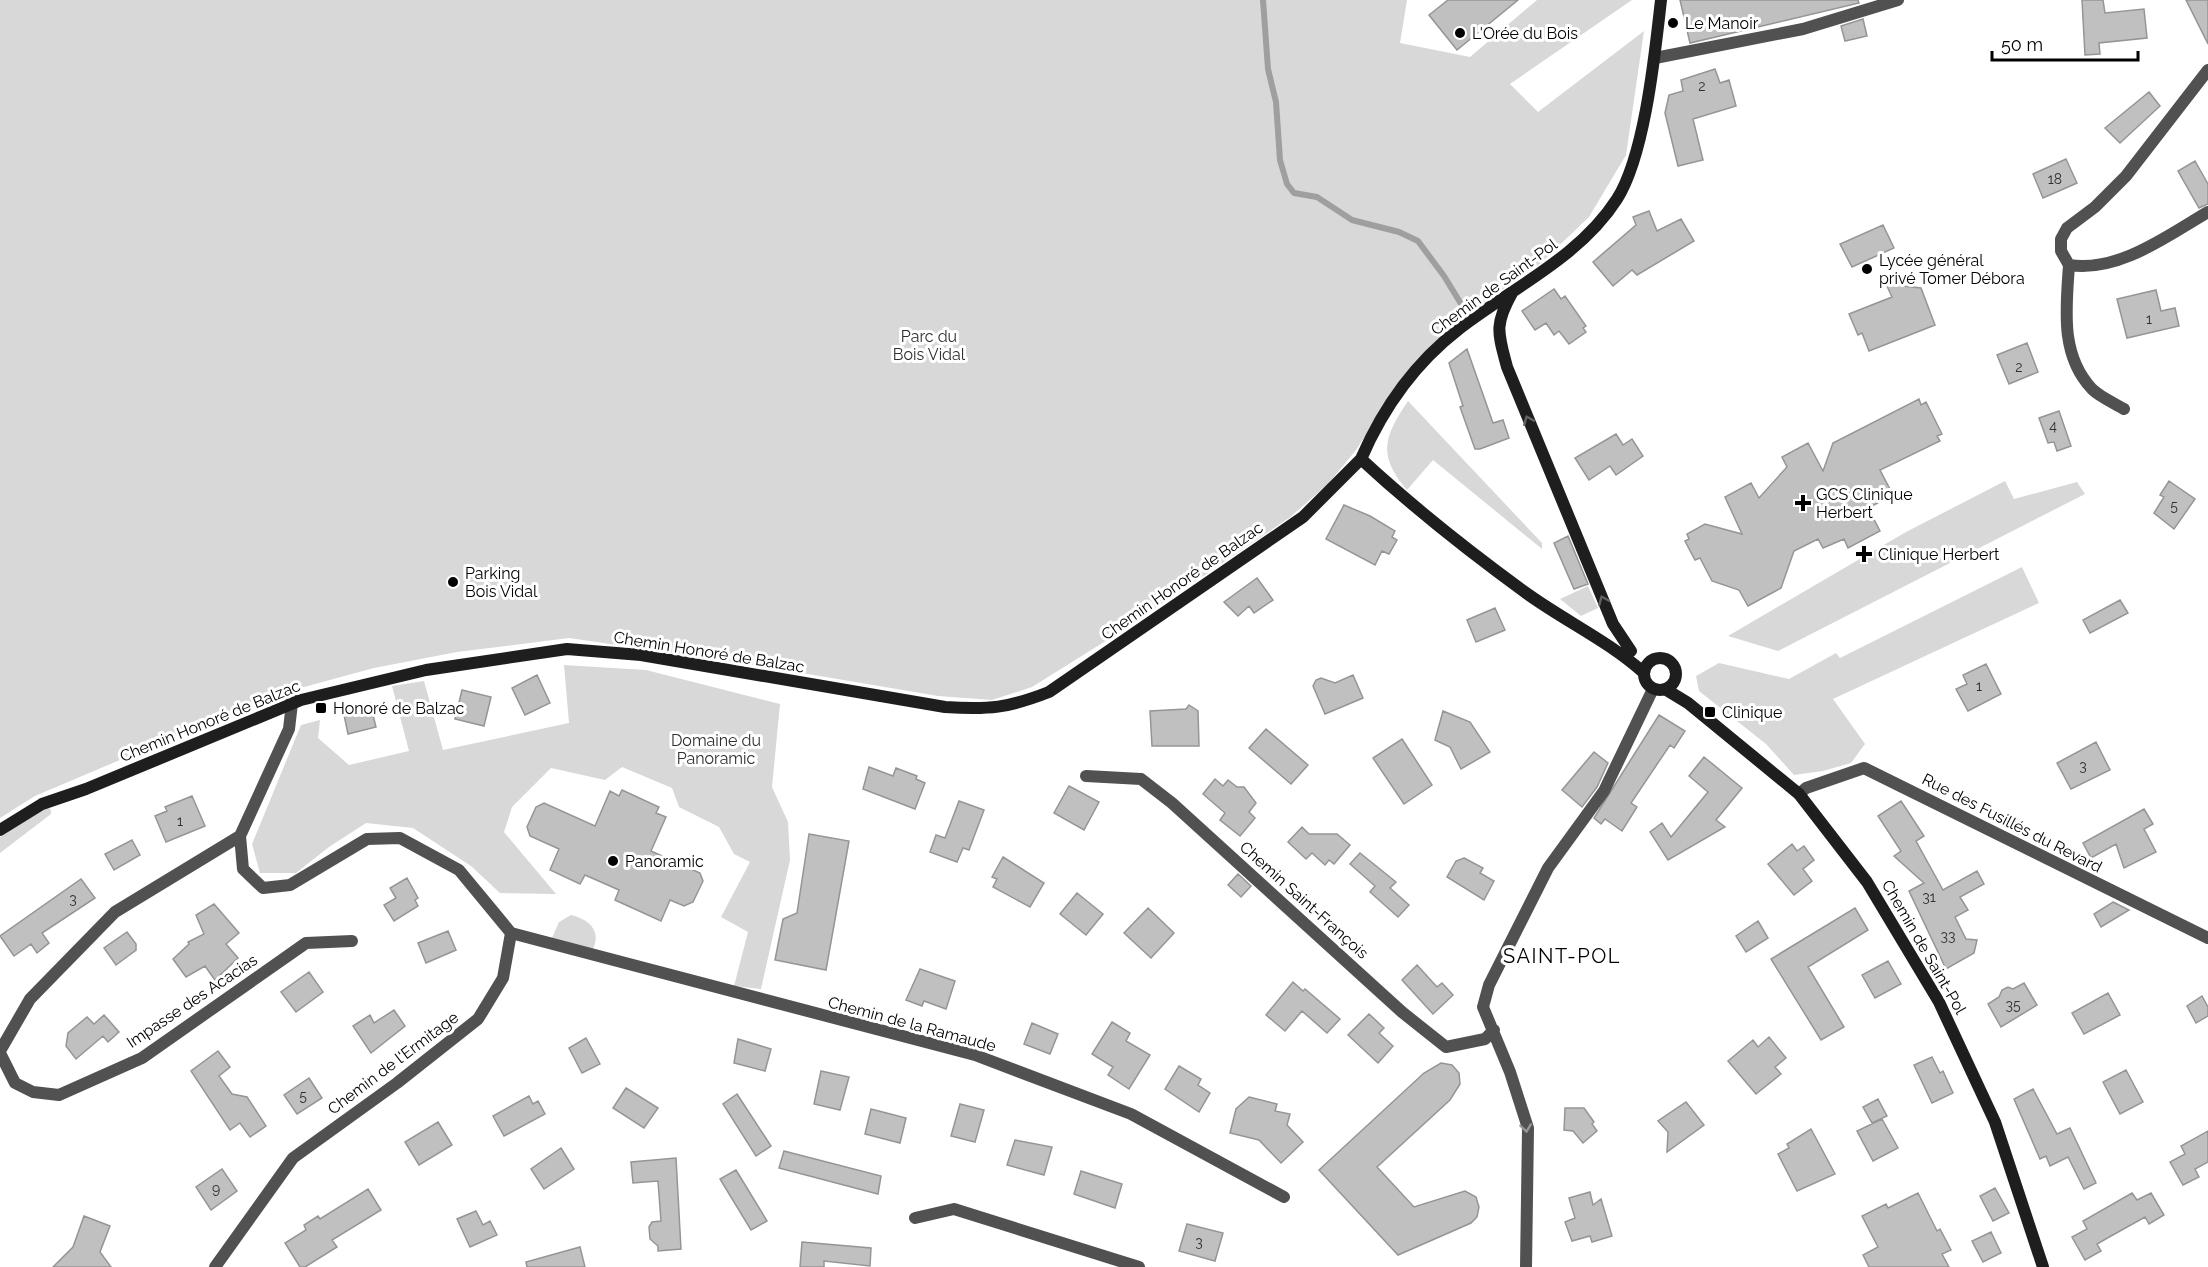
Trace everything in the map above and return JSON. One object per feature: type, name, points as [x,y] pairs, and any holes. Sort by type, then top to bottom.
[{"type":"main road","name":"Chemin de Saint-Pol","points":[[1361,459],[1390,401],[1424,361],[1457,330],[1573,249],[1617,199],[1635,155],[1655,58],[1661,0]]},
{"type":"main road","points":[[1514,290],[1500,315],[1500,340],[1507,367],[1613,624],[1629,655]]},
{"type":"main road","points":[[1361,459],[1408,502],[1529,595],[1646,667]]},
{"type":"main road","name":"Chemin Honoré de Balzac","points":[[0,830],[42,804],[86,789],[288,700],[426,670],[567,650],[641,655],[945,707],[991,710],[1014,706],[1049,692],[1080,672],[1303,518],[1361,459]]},
{"type":"main road","points":[[1658,658],[1668,660],[1675,668],[1666,686],[1646,682],[1646,667],[1658,658]]},
{"type":"main road","name":"Chemin de Saint-Pol","points":[[1666,686],[1799,794],[1867,882],[1939,1002],[1995,1122],[2043,1267]]},
{"type":"street","points":[[1655,58],[1803,29],[1898,0]]},
{"type":"street","points":[[2124,409],[2093,390],[2074,364],[2064,321],[2069,266],[2061,251],[2061,240],[2067,228],[2095,207],[2126,176],[2208,70]]},
{"type":"street","points":[[2069,266],[2086,268],[2106,265],[2208,212]]},
{"type":"street","points":[[1526,1267],[1528,1128],[1510,1072],[1483,1007],[1489,984],[1548,868],[1604,791],[1666,686]]},
{"type":"street","points":[[288,700],[289,729],[240,836],[243,869],[263,888],[290,885],[367,839],[400,838],[459,870],[511,933]]},
{"type":"street","name":"Rue des Fusillés du Revard","points":[[1799,794],[1806,789],[1864,768],[2208,938]]},
{"type":"street","name":"Chemin Saint-François","points":[[1086,776],[1141,779],[1172,804],[1402,1012],[1446,1047],[1485,1039],[1494,1030]]},
{"type":"street","name":"Impasse des Acacias","points":[[240,836],[115,912],[30,999],[0,1052],[15,1083],[33,1092],[58,1095],[142,1058],[306,943],[352,941]]},
{"type":"street","name":"Chemin de la Ramaude","points":[[511,933],[975,1055],[1131,1114],[1284,1197]]},
{"type":"street","name":"Chemin de l'Ermitage","points":[[215,1267],[293,1158],[397,1083],[478,1019],[503,978],[511,933]]},
{"type":"street","points":[[915,1218],[954,1209],[1139,1267]]},
{"type":"green space","name":"Parc du Bois Vidal","points":[[0,0],[1407,0],[1400,43],[1470,57],[1537,0],[1632,0],[1510,84],[1538,112],[1644,31],[1626,155],[1589,217],[1541,263],[1452,324],[1411,366],[1356,450],[1328,484],[1289,518],[1120,632],[1032,687],[992,700],[938,696],[748,664],[569,638],[457,652],[374,668],[271,696],[35,796],[0,818]]},
{"type":"green space","points":[[1408,401],[1542,543],[1542,549],[1433,460],[1407,490],[1391,466],[1387,446],[1394,425]]},
{"type":"green space","points":[[2005,481],[2014,499],[2077,482],[2085,494],[1778,651],[1728,636],[1906,532]]},
{"type":"green space","points":[[2022,567],[2039,603],[1833,699],[1865,744],[1851,763],[1823,771],[1794,775],[1766,744],[1699,691],[1696,676],[1719,663],[1789,679],[1836,653],[1840,658]]},
{"type":"green space","points":[[1588,586],[1598,608],[1581,616],[1560,599]]},
{"type":"green space","name":"Domaine du Panoramic","points":[[564,665],[646,670],[780,704],[772,787],[788,822],[790,860],[761,989],[734,986],[748,932],[721,917],[750,862],[734,854],[719,827],[679,807],[672,788],[622,767],[605,780],[551,768],[512,807],[504,832],[556,894],[500,893],[471,866],[413,828],[366,823],[329,847],[296,873],[260,873],[252,844],[301,725],[320,720],[318,738],[349,765],[409,751],[392,686],[424,681],[443,750],[569,723]]},
{"type":"green space","points":[[47,806],[51,814],[0,853],[0,837]]},
{"type":"green space","points":[[571,915],[584,920],[593,928],[596,938],[592,951],[552,938],[559,922]]},
{"type":"building","name":"L'Orée du Bois","points":[[1448,0],[1518,0],[1457,50],[1429,15]]},
{"type":"building","points":[[1680,0],[1858,0],[1859,3],[1690,43]]},
{"type":"building","points":[[2082,0],[2103,0],[2105,13],[2144,9],[2147,38],[2099,43],[2100,54],[2085,55]]},
{"type":"building","points":[[2186,0],[2208,0],[2208,44]]},
{"type":"building","points":[[1863,19],[1867,36],[1845,41],[1841,26]]},
{"type":"building","points":[[1715,69],[1720,83],[1729,80],[1736,106],[1693,119],[1703,160],[1678,166],[1665,113],[1669,95],[1683,91],[1681,80]]},
{"type":"building","points":[[2149,92],[2160,106],[2120,143],[2105,128]]},
{"type":"building","points":[[2066,159],[2077,183],[2043,198],[2033,174]]},
{"type":"building","points":[[2195,161],[2208,184],[2208,204],[2199,208],[2178,171]]},
{"type":"building","points":[[1649,211],[1657,231],[1681,219],[1694,241],[1637,275],[1632,270],[1613,286],[1593,262],[1636,225],[1633,217]]},
{"type":"building","points":[[1883,225],[1894,248],[1852,267],[1840,244]]},
{"type":"building","points":[[1886,284],[1921,288],[1935,325],[1869,351],[1862,333],[1858,335],[1849,314],[1892,297]]},
{"type":"building","points":[[1554,289],[1561,299],[1565,296],[1586,326],[1583,328],[1586,332],[1569,344],[1559,331],[1554,335],[1546,323],[1535,330],[1522,311]]},
{"type":"building","points":[[2156,290],[2161,311],[2175,308],[2179,326],[2127,338],[2117,299]]},
{"type":"building","points":[[2027,343],[2038,372],[2009,384],[1997,355]]},
{"type":"building","points":[[1467,349],[1493,423],[1503,420],[1509,438],[1480,449],[1475,449],[1460,407],[1463,406],[1449,363]]},
{"type":"building","name":"GCS Clinique Herbert","points":[[1919,399],[1921,405],[1926,402],[1942,434],[1937,436],[1940,441],[1880,470],[1893,495],[1868,508],[1880,531],[1848,548],[1844,539],[1823,548],[1818,539],[1794,551],[1781,588],[1748,606],[1739,590],[1712,581],[1700,558],[1695,560],[1685,541],[1689,539],[1687,534],[1705,524],[1742,534],[1725,497],[1751,483],[1759,498],[1787,467],[1782,457],[1808,443],[1823,471],[1833,443]]},
{"type":"building","points":[[2059,411],[2071,446],[2057,451],[2054,442],[2048,443],[2039,418]]},
{"type":"building","points":[[1616,434],[1623,445],[1632,439],[1643,456],[1616,475],[1610,466],[1589,480],[1575,458]]},
{"type":"building","points":[[2169,481],[2195,499],[2174,529],[2154,513],[2164,497],[2160,495]]},
{"type":"building","points":[[1344,505],[1370,516],[1395,531],[1392,537],[1397,540],[1389,554],[1382,551],[1375,565],[1326,539]]},
{"type":"building","points":[[1568,536],[1588,584],[1574,589],[1554,543]]},
{"type":"building","points":[[1257,578],[1273,600],[1254,613],[1249,606],[1238,616],[1224,602]]},
{"type":"building","points":[[2120,600],[2128,613],[2090,633],[2083,620]]},
{"type":"building","points":[[1495,608],[1505,630],[1476,642],[1467,620]]},
{"type":"building","points":[[1986,664],[2001,694],[1968,711],[1956,689],[1967,684],[1963,675]]},
{"type":"building","points":[[537,675],[550,703],[525,715],[512,688]]},
{"type":"building","points":[[1353,675],[1363,698],[1325,714],[1313,686],[1316,680],[1321,678],[1335,683]]},
{"type":"building","points":[[462,690],[491,697],[484,726],[455,719]]},
{"type":"building","points":[[370,703],[376,727],[348,734],[343,710]]},
{"type":"building","points":[[1189,705],[1198,711],[1199,746],[1152,746],[1150,711],[1186,709]]},
{"type":"building","points":[[1443,711],[1470,722],[1490,752],[1461,769],[1450,747],[1435,740]]},
{"type":"building","points":[[1659,715],[1685,731],[1674,748],[1670,745],[1631,803],[1637,807],[1622,831],[1605,819],[1601,824],[1594,818]]},
{"type":"building","points":[[1266,729],[1308,765],[1291,784],[1249,748]]},
{"type":"building","points":[[1402,739],[1432,785],[1404,804],[1373,758]]},
{"type":"building","points":[[2096,742],[2110,770],[2071,789],[2057,763]]},
{"type":"building","points":[[1594,752],[1608,763],[1597,787],[1582,807],[1562,790]]},
{"type":"building","points":[[1704,757],[1742,788],[1716,820],[1725,827],[1668,860],[1650,832],[1662,823],[1671,837],[1708,792],[1689,776]]},
{"type":"building","points":[[869,767],[893,776],[896,768],[917,776],[916,779],[925,783],[915,809],[863,789]]},
{"type":"building","points":[[1215,779],[1223,786],[1228,780],[1237,787],[1244,787],[1256,803],[1249,812],[1255,818],[1240,836],[1220,820],[1225,813],[1203,794]]},
{"type":"building","points":[[1069,786],[1099,802],[1084,830],[1054,813]]},
{"type":"building","name":"Panoramic","points":[[622,790],[659,807],[656,813],[666,817],[651,851],[700,873],[703,881],[693,902],[684,906],[670,900],[661,921],[615,900],[619,890],[585,875],[580,884],[550,870],[559,849],[530,836],[527,827],[536,807],[544,803],[595,826],[610,791],[619,796]]},
{"type":"building","points":[[192,796],[205,826],[166,842],[155,816],[167,811],[165,807]]},
{"type":"building","points":[[959,801],[984,810],[969,850],[963,848],[957,862],[930,852],[936,835],[945,838]]},
{"type":"building","points":[[1901,801],[1924,836],[1916,841],[1943,890],[1977,871],[1984,884],[1960,897],[1968,910],[1955,917],[1966,939],[1977,940],[1974,953],[1946,969],[1909,891],[1924,883],[1894,856],[1901,851],[1878,816]]},
{"type":"building","points":[[2144,809],[2153,824],[2144,829],[2156,852],[2124,868],[2116,844],[2091,858],[2083,843]]},
{"type":"building","points":[[1302,827],[1309,834],[1337,834],[1350,845],[1334,864],[1329,860],[1325,865],[1312,853],[1306,859],[1288,842]]},
{"type":"building","points":[[809,834],[849,841],[826,970],[775,960],[783,919],[797,913]]},
{"type":"building","points":[[132,840],[140,855],[114,870],[105,854]]},
{"type":"building","points":[[1792,844],[1797,851],[1804,846],[1814,860],[1803,869],[1812,881],[1794,895],[1768,864]]},
{"type":"building","points":[[1360,853],[1396,882],[1390,888],[1409,905],[1398,917],[1370,892],[1375,886],[1350,864]]},
{"type":"building","points":[[1003,857],[1044,883],[1030,907],[993,887],[997,879],[992,877]]},
{"type":"building","points":[[1464,858],[1483,868],[1480,873],[1494,881],[1484,900],[1447,877],[1456,861]]},
{"type":"building","points":[[1238,874],[1251,886],[1241,897],[1228,885]]},
{"type":"building","points":[[407,878],[418,898],[415,900],[418,906],[394,921],[384,905],[396,898],[390,888]]},
{"type":"building","points":[[81,879],[95,898],[42,933],[49,943],[37,953],[31,944],[14,956],[0,936]]},
{"type":"building","points":[[1077,893],[1103,914],[1086,935],[1060,914]]},
{"type":"building","points":[[2113,902],[2129,910],[2101,927],[2094,914]]},
{"type":"building","points":[[214,904],[239,933],[226,944],[238,958],[215,980],[205,966],[186,977],[173,959],[189,944],[188,942],[204,934],[196,915]]},
{"type":"building","points":[[1148,908],[1174,933],[1151,958],[1124,933]]},
{"type":"building","points":[[1855,908],[1868,930],[1808,967],[1844,1027],[1821,1040],[1771,959]]},
{"type":"building","points":[[1758,921],[1768,938],[1746,952],[1736,936]]},
{"type":"building","points":[[448,931],[456,950],[426,963],[418,943]]},
{"type":"building","points":[[127,932],[136,944],[136,950],[116,965],[104,948]]},
{"type":"building","points":[[1888,961],[1901,984],[1875,998],[1862,975]]},
{"type":"building","points":[[1417,965],[1437,987],[1442,983],[1453,995],[1433,1014],[1402,980]]},
{"type":"building","points":[[920,969],[955,981],[946,1009],[924,1001],[922,1006],[906,1000]]},
{"type":"building","points":[[309,972],[323,992],[296,1012],[281,992]]},
{"type":"building","points":[[1293,982],[1303,991],[1305,989],[1340,1019],[1327,1033],[1302,1011],[1285,1031],[1266,1015]]},
{"type":"building","points":[[2024,983],[2037,1005],[2001,1027],[1988,1004],[1999,997],[2002,990],[2008,987],[2013,989]]},
{"type":"building","points":[[2108,993],[2120,1015],[2084,1034],[2072,1013]]},
{"type":"building","points":[[2202,996],[2208,1007],[2208,1016],[2196,1023],[2187,1006]]},
{"type":"building","points":[[394,1010],[405,1026],[371,1053],[353,1026],[370,1015],[374,1023]]},
{"type":"building","points":[[1369,1014],[1384,1028],[1379,1033],[1393,1046],[1378,1063],[1348,1035]]},
{"type":"building","points":[[104,1015],[119,1032],[108,1042],[103,1036],[76,1059],[66,1046],[68,1033],[87,1017],[94,1024]]},
{"type":"building","points":[[1112,1022],[1130,1033],[1126,1041],[1150,1055],[1129,1089],[1108,1075],[1113,1067],[1092,1054]]},
{"type":"building","points":[[1032,1023],[1058,1034],[1050,1054],[1024,1044]]},
{"type":"building","points":[[1769,1037],[1786,1058],[1775,1067],[1781,1074],[1756,1094],[1728,1061],[1753,1040],[1758,1047]]},
{"type":"building","points":[[586,1038],[600,1064],[582,1073],[569,1048]]},
{"type":"building","points":[[738,1039],[771,1049],[765,1071],[734,1063]]},
{"type":"building","points":[[218,1051],[230,1067],[219,1076],[232,1094],[247,1097],[266,1126],[250,1137],[240,1123],[230,1130],[191,1071]]},
{"type":"building","points":[[1932,1057],[1940,1073],[1943,1071],[1953,1093],[1932,1103],[1914,1065]]},
{"type":"building","points":[[1441,1063],[1452,1065],[1459,1073],[1460,1084],[1450,1100],[1377,1167],[1414,1207],[1465,1191],[1476,1197],[1479,1207],[1477,1217],[1471,1223],[1398,1255],[1319,1170],[1424,1073]]},
{"type":"building","points":[[1179,1066],[1201,1079],[1198,1085],[1210,1093],[1199,1112],[1165,1089]]},
{"type":"building","points":[[2126,1070],[2143,1102],[2120,1114],[2103,1082]]},
{"type":"building","points":[[821,1071],[849,1077],[840,1110],[814,1104]]},
{"type":"building","points":[[309,1078],[322,1098],[297,1114],[284,1095]]},
{"type":"building","points":[[626,1088],[658,1108],[644,1128],[613,1108]]},
{"type":"building","points":[[2033,1089],[2057,1134],[2070,1128],[2096,1183],[2084,1189],[2068,1157],[2050,1166],[2046,1156],[2040,1159],[2014,1099]]},
{"type":"building","points":[[737,1094],[771,1146],[756,1156],[723,1104]]},
{"type":"building","points":[[529,1096],[533,1104],[538,1101],[545,1114],[504,1136],[493,1116]]},
{"type":"building","points":[[1249,1097],[1277,1104],[1275,1111],[1290,1114],[1287,1125],[1303,1142],[1281,1163],[1259,1140],[1230,1133],[1236,1109]]},
{"type":"building","points":[[1878,1099],[1887,1116],[1872,1123],[1863,1107]]},
{"type":"building","points":[[1686,1102],[1704,1125],[1667,1152],[1668,1132],[1658,1121]]},
{"type":"building","points":[[960,1104],[984,1110],[975,1142],[951,1136]]},
{"type":"building","points":[[1565,1108],[1584,1108],[1594,1122],[1592,1124],[1597,1131],[1583,1143],[1573,1131],[1564,1130]]},
{"type":"building","points":[[871,1109],[906,1118],[900,1143],[865,1134]]},
{"type":"building","points":[[1882,1119],[1898,1148],[1873,1161],[1857,1131]]},
{"type":"building","points":[[438,1122],[452,1145],[419,1165],[405,1142]]},
{"type":"building","points":[[1811,1129],[1835,1174],[1797,1191],[1778,1154],[1789,1148],[1787,1144]]},
{"type":"building","points":[[2208,1131],[2208,1162],[2195,1169],[2199,1177],[2183,1185],[2170,1162],[2185,1154],[2181,1146]]},
{"type":"building","points":[[1015,1140],[1052,1147],[1044,1175],[1007,1165]]},
{"type":"building","points":[[561,1148],[574,1169],[544,1189],[531,1169]]},
{"type":"building","points":[[784,1151],[881,1176],[878,1194],[779,1168]]},
{"type":"building","points":[[676,1158],[681,1249],[658,1251],[658,1246],[650,1239],[649,1227],[652,1222],[661,1221],[658,1181],[633,1183],[631,1162]]},
{"type":"building","points":[[222,1169],[237,1191],[211,1210],[196,1187]]},
{"type":"building","points":[[736,1170],[767,1221],[751,1230],[720,1179]]},
{"type":"building","points":[[1081,1171],[1122,1184],[1115,1208],[1074,1194]]},
{"type":"building","points":[[1995,1188],[2009,1213],[1993,1221],[1980,1196]]},
{"type":"building","points":[[368,1189],[381,1210],[332,1240],[337,1247],[305,1267],[300,1267],[285,1243],[306,1230],[304,1225],[318,1216],[320,1219]]},
{"type":"building","points":[[1590,1192],[1593,1205],[1601,1199],[1612,1236],[1592,1242],[1590,1236],[1572,1241],[1565,1222],[1575,1218],[1569,1198]]},
{"type":"building","points":[[1918,1193],[1937,1231],[1940,1229],[1951,1250],[1942,1254],[1949,1267],[1869,1267],[1863,1255],[1878,1247],[1862,1216],[1886,1204],[1888,1208]]},
{"type":"building","points":[[2132,1193],[2137,1200],[2151,1193],[2164,1215],[2149,1224],[2145,1217],[2111,1236],[2097,1244],[2101,1251],[2085,1260],[2072,1237],[2087,1229],[2083,1221]]},
{"type":"building","points":[[476,1211],[483,1225],[490,1221],[497,1235],[470,1247],[457,1219]]},
{"type":"building","points":[[84,1216],[110,1226],[100,1252],[111,1267],[53,1267],[73,1247]]},
{"type":"building","points":[[1187,1224],[1223,1233],[1215,1261],[1179,1251]]},
{"type":"building","points":[[1991,1232],[2001,1253],[1983,1262],[1972,1241]]},
{"type":"building","points":[[802,1242],[871,1248],[870,1266],[824,1261],[824,1267],[800,1267]]},
{"type":"building","points":[[580,1247],[585,1267],[527,1267],[526,1262]]},
{"type":"waterway","points":[[1263,0],[1268,69],[1276,102],[1280,160],[1287,184],[1294,193],[1317,197],[1352,220],[1399,232],[1418,241],[1444,276],[1466,312]]},
{"type":"place","name":"Le Manoir","points":[[1673,23]]},
{"type":"place","name":"L'Orée du Bois","points":[[1460,33]]},
{"type":"place","name":"Lycée général privé Tomer Débora","points":[[1867,269]]},
{"type":"place","name":"GCS Clinique Herbert","points":[[1803,503]]},
{"type":"place","name":"Clinique Herbert","points":[[1864,554]]},
{"type":"place","name":"Parking Bois Vidal","points":[[453,582]]},
{"type":"place","name":"Honoré de Balzac","points":[[321,708]]},
{"type":"place","name":"Clinique","points":[[1710,712]]},
{"type":"place","name":"Panoramic","points":[[613,861]]},
{"type":"district","name":"SAINT-POL","points":[[1562,956]]}]
